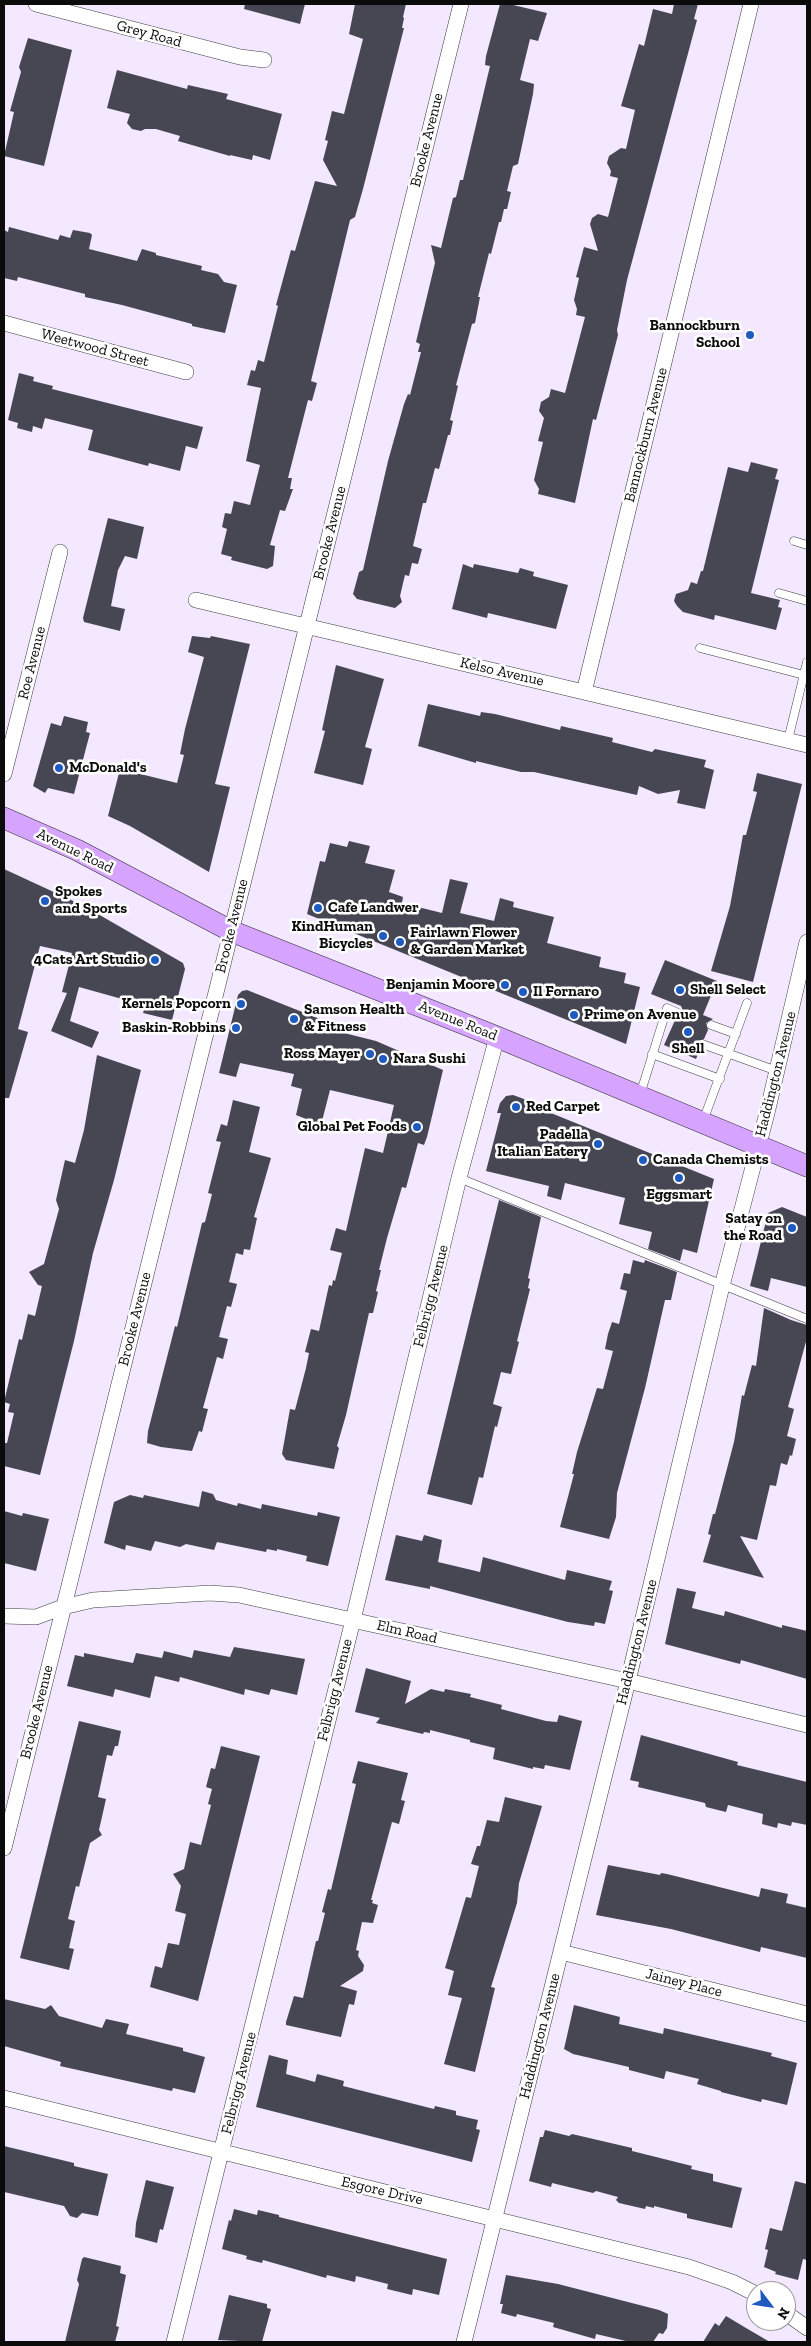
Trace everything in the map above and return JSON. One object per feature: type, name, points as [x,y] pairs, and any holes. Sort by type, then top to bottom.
[{"type":"main road","name":"Avenue Road","points":[[4,818],[77,850],[231,931],[497,1037],[807,1166]]},
{"type":"street","name":"Grey Road","points":[[36,4],[240,57],[264,60]]},
{"type":"street","name":"Brooke Avenue","points":[[4,1848],[461,4]]},
{"type":"street","name":"Bannockburn Avenue","points":[[584,692],[751,4]]},
{"type":"street","name":"Weetwood Street","points":[[4,323],[186,372]]},
{"type":"street","name":"Roe Avenue","points":[[4,774],[60,552]]},
{"type":"street","name":"Kelso Avenue","points":[[196,600],[807,745]]},
{"type":"street","name":"Haddington Avenue","points":[[464,2342],[493,2217],[628,1681],[722,1286],[777,1071],[807,942]]},
{"type":"street","name":"Felbrigg Avenue","points":[[174,2342],[353,1620],[459,1178],[497,1037]]},
{"type":"street","name":"Elm Road","points":[[4,1616],[36,1617],[63,1607],[93,1600],[210,1593],[264,1599],[628,1681],[807,1725]]},
{"type":"street","name":"Jainey Place","points":[[561,1952],[807,2014]]},
{"type":"street","name":"Esgore Drive","points":[[4,2098],[493,2217],[689,2267],[746,2289]]},
{"type":"street","points":[[796,2320],[807,2328]]},
{"type":"lane","points":[[794,541],[807,545]]},
{"type":"lane","points":[[780,593],[807,601]]},
{"type":"lane","points":[[700,648],[804,675]]},
{"type":"lane","points":[[788,740],[807,662]]},
{"type":"lane","points":[[702,1123],[747,1003]]},
{"type":"lane","points":[[639,1096],[667,1008],[678,1013]]},
{"type":"lane","points":[[710,1025],[736,1034]]},
{"type":"lane","points":[[661,1027],[670,1031]]},
{"type":"lane","points":[[702,1044],[777,1071]]},
{"type":"lane","points":[[652,1054],[720,1079]]},
{"type":"lane","points":[[459,1178],[807,1320]]},
{"type":"building","points":[[245,4],[305,4],[300,24],[244,9]]},
{"type":"building","points":[[355,4],[406,4],[402,28],[404,28],[363,189],[355,217],[350,220],[311,381],[317,383],[312,401],[308,400],[288,478],[292,478],[290,489],[293,489],[285,511],[280,510],[270,545],[275,546],[273,566],[267,569],[231,560],[232,557],[221,554],[227,529],[222,527],[225,513],[231,514],[234,501],[250,505],[260,465],[246,461],[261,388],[247,385],[251,370],[255,371],[258,360],[264,362],[278,306],[276,305],[291,250],[295,251],[315,181],[337,186],[323,160],[328,141],[325,140],[332,111],[344,114],[363,39],[349,34]]},
{"type":"building","points":[[500,4],[509,4],[547,13],[538,41],[530,39],[520,80],[534,84],[533,94],[518,164],[513,166],[507,191],[511,192],[507,209],[504,209],[491,254],[489,253],[478,297],[480,297],[475,323],[472,324],[456,385],[458,386],[450,420],[453,421],[450,435],[448,435],[439,469],[435,468],[426,503],[423,503],[413,546],[422,549],[418,564],[412,563],[409,576],[405,575],[400,596],[402,602],[395,608],[357,599],[353,594],[359,572],[363,570],[388,461],[404,404],[408,394],[410,395],[421,352],[418,352],[420,344],[416,342],[435,263],[431,245],[441,248],[453,198],[456,197],[460,180],[463,180],[490,66],[485,65],[486,56]]},
{"type":"building","points":[[674,4],[698,4],[694,19],[697,20],[627,280],[617,330],[618,335],[596,420],[593,419],[575,503],[538,494],[539,489],[534,480],[543,442],[538,441],[544,418],[539,411],[541,402],[549,397],[551,389],[565,393],[585,317],[576,315],[577,309],[574,300],[579,278],[576,277],[584,247],[598,251],[590,224],[592,218],[598,214],[608,217],[618,178],[610,176],[611,171],[607,163],[609,156],[621,148],[626,149],[635,110],[621,106],[639,44],[644,46],[653,9],[672,14]]},
{"type":"building","points":[[28,38],[72,50],[44,166],[4,156],[14,112],[10,111],[21,72],[19,67]]},
{"type":"building","points":[[117,70],[187,89],[188,85],[228,94],[226,99],[282,114],[270,160],[253,155],[252,160],[230,156],[178,141],[180,136],[156,129],[141,131],[132,129],[127,123],[130,114],[107,108]]},
{"type":"building","points":[[9,227],[58,240],[60,235],[70,238],[73,230],[90,233],[92,235],[89,249],[137,261],[142,249],[156,253],[156,255],[202,266],[201,270],[218,274],[224,282],[237,285],[225,333],[192,326],[192,324],[85,297],[85,294],[18,277],[17,281],[4,278],[4,230],[8,232]]},
{"type":"building","points":[[19,373],[34,377],[33,381],[53,386],[52,389],[203,427],[197,449],[186,446],[180,471],[149,463],[148,466],[88,450],[93,430],[45,418],[42,429],[33,426],[32,432],[17,428],[18,423],[8,420]]},
{"type":"building","points":[[751,462],[778,469],[775,479],[779,480],[751,593],[780,600],[778,607],[782,608],[776,630],[715,615],[714,620],[683,612],[674,601],[676,594],[688,590],[691,582],[697,584],[701,571],[703,571],[728,467],[748,472]]},
{"type":"building","points":[[108,518],[144,527],[137,559],[125,556],[118,570],[111,606],[125,609],[120,631],[84,622],[83,618]]},
{"type":"building","points":[[463,564],[473,568],[474,564],[518,573],[520,568],[534,572],[533,576],[568,585],[556,629],[488,613],[487,618],[452,609]]},
{"type":"building","points":[[192,636],[210,638],[211,636],[250,644],[215,784],[230,787],[209,872],[130,826],[108,816],[120,769],[177,783],[184,755],[180,754],[185,729],[204,657],[188,652]]},
{"type":"building","points":[[336,665],[384,679],[365,747],[372,749],[363,785],[314,773],[325,731],[322,730]]},
{"type":"building","points":[[428,704],[480,716],[481,712],[495,714],[560,730],[561,726],[613,738],[612,742],[652,752],[655,749],[706,760],[704,767],[714,770],[705,809],[677,803],[680,790],[658,794],[639,786],[637,795],[534,772],[521,772],[476,761],[476,763],[418,746]]},
{"type":"building","name":"McDonald's","points":[[64,716],[88,722],[86,732],[90,733],[74,794],[48,788],[45,793],[33,786],[51,723],[61,726]]},
{"type":"building","points":[[757,773],[802,784],[753,982],[711,971],[730,906],[743,835],[746,835],[757,792],[753,791]]},
{"type":"building","points":[[349,841],[370,846],[365,863],[395,870],[389,892],[403,897],[402,903],[442,913],[450,879],[468,883],[460,913],[494,921],[500,898],[514,902],[513,907],[554,917],[547,943],[601,957],[599,967],[626,973],[624,983],[640,987],[626,1044],[307,914],[320,861],[325,862],[330,843],[347,847]]},
{"type":"building","points":[[4,869],[84,906],[183,963],[185,969],[172,1020],[143,1013],[145,1007],[140,1006],[140,1004],[79,987],[70,1021],[99,1032],[92,1048],[51,1031],[67,993],[62,992],[72,953],[40,946],[18,1029],[28,1032],[9,1098],[4,1098]]},
{"type":"building","points":[[665,960],[717,981],[703,1015],[713,1019],[706,1023],[708,1030],[704,1039],[697,1042],[700,1049],[696,1059],[664,1045],[676,1018],[681,1018],[684,1013],[681,1006],[651,994]]},
{"type":"building","points":[[247,990],[345,1029],[344,1033],[376,1041],[443,1070],[427,1137],[424,1145],[418,1143],[406,1188],[402,1187],[387,1238],[379,1270],[381,1270],[376,1291],[378,1292],[373,1313],[369,1313],[337,1446],[339,1448],[334,1469],[286,1460],[282,1454],[290,1409],[295,1410],[306,1368],[309,1353],[305,1352],[311,1329],[319,1331],[329,1285],[332,1286],[333,1280],[335,1281],[342,1253],[330,1250],[336,1228],[346,1231],[365,1148],[383,1153],[394,1105],[330,1090],[321,1125],[296,1115],[302,1089],[291,1086],[294,1074],[240,1063],[236,1077],[219,1073],[238,995],[242,991]]},
{"type":"building","points":[[97,1055],[141,1070],[114,1180],[93,1253],[74,1341],[40,1475],[4,1466],[4,1443],[7,1443],[14,1413],[8,1412],[10,1404],[4,1402],[19,1339],[22,1340],[28,1314],[35,1316],[42,1286],[38,1285],[29,1272],[44,1264],[59,1209],[56,1200],[65,1160],[75,1163],[84,1130]]},
{"type":"building","points":[[513,1095],[543,1106],[541,1109],[714,1179],[697,1253],[683,1249],[680,1261],[648,1249],[652,1232],[619,1224],[625,1198],[565,1183],[561,1200],[547,1196],[549,1186],[486,1171],[501,1113],[497,1113],[500,1103],[506,1096]]},
{"type":"building","points":[[233,1100],[260,1107],[249,1152],[271,1158],[254,1217],[257,1218],[250,1250],[244,1249],[243,1255],[236,1253],[229,1282],[237,1284],[231,1307],[227,1306],[219,1337],[228,1339],[223,1359],[217,1357],[203,1408],[208,1409],[202,1432],[199,1431],[192,1451],[161,1447],[147,1443],[148,1431],[175,1326],[177,1327],[202,1223],[205,1222],[212,1194],[208,1193],[221,1142],[216,1141],[221,1124],[227,1126]]},
{"type":"building","points":[[499,1200],[541,1217],[528,1278],[530,1279],[528,1288],[530,1289],[517,1341],[519,1342],[511,1374],[501,1372],[493,1404],[502,1407],[497,1427],[495,1426],[483,1478],[479,1477],[472,1505],[427,1494]]},
{"type":"building","points":[[782,1207],[807,1217],[807,1287],[771,1278],[768,1291],[750,1286],[768,1213]]},
{"type":"building","points":[[633,1260],[644,1263],[645,1260],[677,1272],[671,1300],[665,1300],[645,1388],[617,1493],[616,1517],[609,1539],[560,1527],[574,1474],[572,1474],[577,1452],[597,1388],[603,1389],[613,1351],[605,1349],[612,1322],[619,1324],[627,1291],[620,1289],[624,1273],[630,1274]]},
{"type":"building","points":[[764,1308],[807,1325],[807,1338],[788,1407],[794,1409],[787,1436],[796,1439],[792,1456],[790,1455],[787,1465],[781,1463],[776,1486],[770,1485],[757,1540],[740,1536],[764,1578],[703,1562],[711,1535],[708,1534],[713,1514],[715,1514],[734,1442],[742,1395],[744,1396],[752,1365],[756,1366]]},
{"type":"building","points":[[202,1491],[213,1494],[216,1500],[237,1506],[238,1503],[261,1509],[262,1504],[317,1516],[318,1512],[340,1517],[328,1566],[306,1561],[307,1556],[277,1549],[277,1551],[267,1549],[266,1552],[217,1542],[214,1550],[186,1544],[180,1547],[155,1541],[151,1551],[126,1545],[125,1550],[104,1543],[114,1502],[130,1495],[143,1498],[144,1495],[199,1507]]},
{"type":"building","points":[[4,1511],[22,1516],[23,1513],[49,1519],[36,1571],[4,1563]]},
{"type":"building","points":[[396,1535],[422,1541],[424,1535],[442,1540],[438,1562],[480,1572],[483,1557],[565,1580],[567,1570],[612,1581],[609,1590],[613,1591],[605,1624],[595,1622],[594,1626],[568,1622],[430,1586],[430,1589],[385,1580]]},
{"type":"building","points":[[677,1588],[696,1592],[692,1608],[724,1616],[725,1611],[782,1628],[782,1625],[807,1631],[807,1679],[741,1660],[740,1664],[665,1644]]},
{"type":"building","points":[[234,1647],[305,1659],[297,1695],[271,1689],[269,1695],[245,1689],[244,1695],[180,1677],[179,1682],[155,1676],[150,1698],[115,1689],[113,1697],[67,1686],[75,1655],[84,1657],[84,1653],[133,1663],[136,1653],[162,1658],[164,1651],[192,1658],[194,1650],[230,1657]]},
{"type":"building","points":[[366,1668],[411,1681],[405,1704],[431,1689],[444,1692],[445,1689],[471,1694],[470,1697],[502,1705],[501,1709],[546,1721],[557,1722],[559,1715],[582,1721],[570,1770],[545,1765],[544,1769],[533,1767],[533,1769],[493,1759],[495,1748],[470,1742],[470,1740],[430,1730],[430,1733],[424,1732],[423,1734],[376,1723],[380,1718],[355,1712]]},
{"type":"building","points":[[79,1721],[121,1731],[118,1746],[115,1746],[112,1756],[107,1755],[98,1797],[106,1799],[99,1830],[102,1835],[90,1843],[79,1887],[76,1886],[68,1919],[75,1921],[69,1948],[74,1949],[69,1970],[20,1958]]},
{"type":"building","points":[[641,1735],[738,1762],[737,1765],[807,1782],[807,1825],[792,1822],[791,1826],[778,1823],[777,1828],[762,1824],[763,1814],[728,1805],[726,1812],[706,1807],[705,1803],[638,1787],[639,1782],[630,1780]]},
{"type":"building","points":[[221,1746],[260,1756],[198,2001],[150,1987],[155,1966],[162,1968],[168,1943],[179,1945],[186,1914],[175,1911],[181,1886],[173,1874],[184,1869],[190,1842],[201,1845],[211,1805],[208,1804],[212,1789],[206,1787],[211,1768],[215,1769]]},
{"type":"building","points":[[358,1761],[408,1773],[401,1800],[405,1801],[399,1824],[392,1822],[371,1900],[373,1900],[372,1903],[378,1905],[373,1923],[362,1922],[356,1950],[359,1951],[358,1956],[364,1965],[363,1971],[340,1986],[357,1991],[354,2005],[349,2004],[341,2037],[286,2025],[286,2022],[294,1996],[303,1998],[316,1941],[318,1941],[325,1913],[322,1912],[328,1889],[331,1890],[356,1784],[352,1783]]},
{"type":"building","points":[[505,1797],[542,1806],[519,1883],[517,1903],[491,1987],[495,1988],[475,2072],[444,2064],[462,1998],[448,1995],[454,1971],[445,1968],[466,1897],[471,1898],[479,1866],[471,1864],[477,1846],[480,1846],[487,1820],[499,1822]]},
{"type":"building","points":[[608,1865],[660,1875],[661,1873],[667,1874],[759,1897],[761,1888],[788,1894],[786,1903],[807,1908],[807,1958],[761,1947],[760,1952],[671,1929],[596,1915]]},
{"type":"building","points":[[4,1999],[45,2009],[51,2005],[59,2016],[102,2028],[106,2019],[129,2024],[126,2034],[183,2048],[183,2051],[205,2057],[195,2093],[173,2088],[172,2091],[60,2066],[61,2062],[4,2046]]},
{"type":"building","points":[[574,2005],[620,2017],[619,2024],[663,2034],[664,2028],[772,2053],[771,2056],[797,2063],[787,2105],[762,2099],[761,2102],[721,2092],[697,2084],[699,2079],[666,2071],[664,2079],[629,2070],[629,2067],[573,2054],[564,2049]]},
{"type":"building","points":[[269,2055],[288,2060],[286,2074],[315,2082],[317,2074],[344,2081],[343,2086],[434,2109],[435,2106],[456,2111],[456,2115],[478,2120],[476,2129],[480,2130],[472,2162],[256,2107]]},
{"type":"building","points":[[545,2130],[569,2136],[572,2134],[632,2148],[632,2151],[692,2166],[691,2169],[713,2174],[713,2181],[742,2188],[732,2228],[687,2218],[687,2214],[654,2206],[654,2208],[646,2206],[645,2209],[619,2203],[616,2200],[618,2197],[596,2191],[593,2193],[552,2183],[551,2187],[529,2181],[540,2137],[543,2137]]},
{"type":"building","points":[[4,2146],[74,2163],[74,2166],[108,2174],[98,2216],[82,2213],[77,2218],[70,2216],[64,2206],[4,2192]]},
{"type":"building","points":[[146,2180],[174,2187],[163,2230],[160,2229],[157,2243],[135,2237],[136,2223]]},
{"type":"building","points":[[795,2181],[807,2184],[807,2260],[803,2259],[798,2280],[775,2274],[776,2272],[764,2267],[768,2250],[765,2249],[770,2228],[782,2231]]},
{"type":"building","points":[[234,2209],[257,2215],[258,2210],[279,2215],[279,2217],[447,2259],[439,2295],[413,2289],[412,2295],[387,2289],[388,2284],[356,2276],[355,2282],[327,2275],[326,2278],[263,2260],[262,2263],[246,2259],[247,2256],[222,2249],[229,2220],[231,2221]]},
{"type":"building","points":[[84,2257],[121,2266],[120,2273],[126,2275],[116,2326],[119,2327],[115,2342],[65,2342],[79,2284],[77,2280]]},
{"type":"building","points":[[506,2275],[558,2284],[659,2310],[668,2314],[667,2328],[663,2334],[659,2333],[653,2342],[630,2342],[596,2334],[595,2339],[553,2327],[554,2323],[517,2314],[516,2317],[501,2313],[503,2304],[500,2304]]},
{"type":"building","points":[[229,2295],[267,2304],[267,2308],[271,2309],[262,2342],[218,2340]]},
{"type":"building","points":[[726,2316],[746,2328],[746,2331],[751,2331],[770,2342],[703,2342],[715,2323],[719,2326]]},
{"type":"place","name":"Bannockburn School","points":[[750,335]]},
{"type":"place","name":"McDonald's","points":[[59,768]]},
{"type":"place","name":"Spokes and Sports","points":[[45,901]]},
{"type":"place","name":"Cafe Landwer","points":[[318,908]]},
{"type":"place","name":"KindHuman Bicycles","points":[[383,936]]},
{"type":"place","name":"Fairlawn Flower & Garden Market","points":[[400,942]]},
{"type":"place","name":"4Cats Art Studio","points":[[155,960]]},
{"type":"place","name":"Benjamin Moore","points":[[505,985]]},
{"type":"place","name":"Shell Select","points":[[680,990]]},
{"type":"place","name":"Il Fornaro","points":[[523,992]]},
{"type":"place","name":"Kernels Popcorn","points":[[241,1004]]},
{"type":"place","name":"Prime on Avenue","points":[[574,1015]]},
{"type":"place","name":"Samson Health & Fitness","points":[[294,1019]]},
{"type":"place","name":"Baskin-Robbins","points":[[236,1028]]},
{"type":"place","name":"Shell","points":[[688,1032]]},
{"type":"place","name":"Ross Mayer","points":[[370,1054]]},
{"type":"place","name":"Nara Sushi","points":[[383,1059]]},
{"type":"place","name":"Red Carpet","points":[[516,1107]]},
{"type":"place","name":"Global Pet Foods","points":[[417,1127]]},
{"type":"place","name":"Padella Italian Eatery","points":[[598,1144]]},
{"type":"place","name":"Canada Chemists","points":[[643,1160]]},
{"type":"place","name":"Eggsmart","points":[[679,1178]]},
{"type":"place","name":"Satay on the Road","points":[[792,1228]]}]
